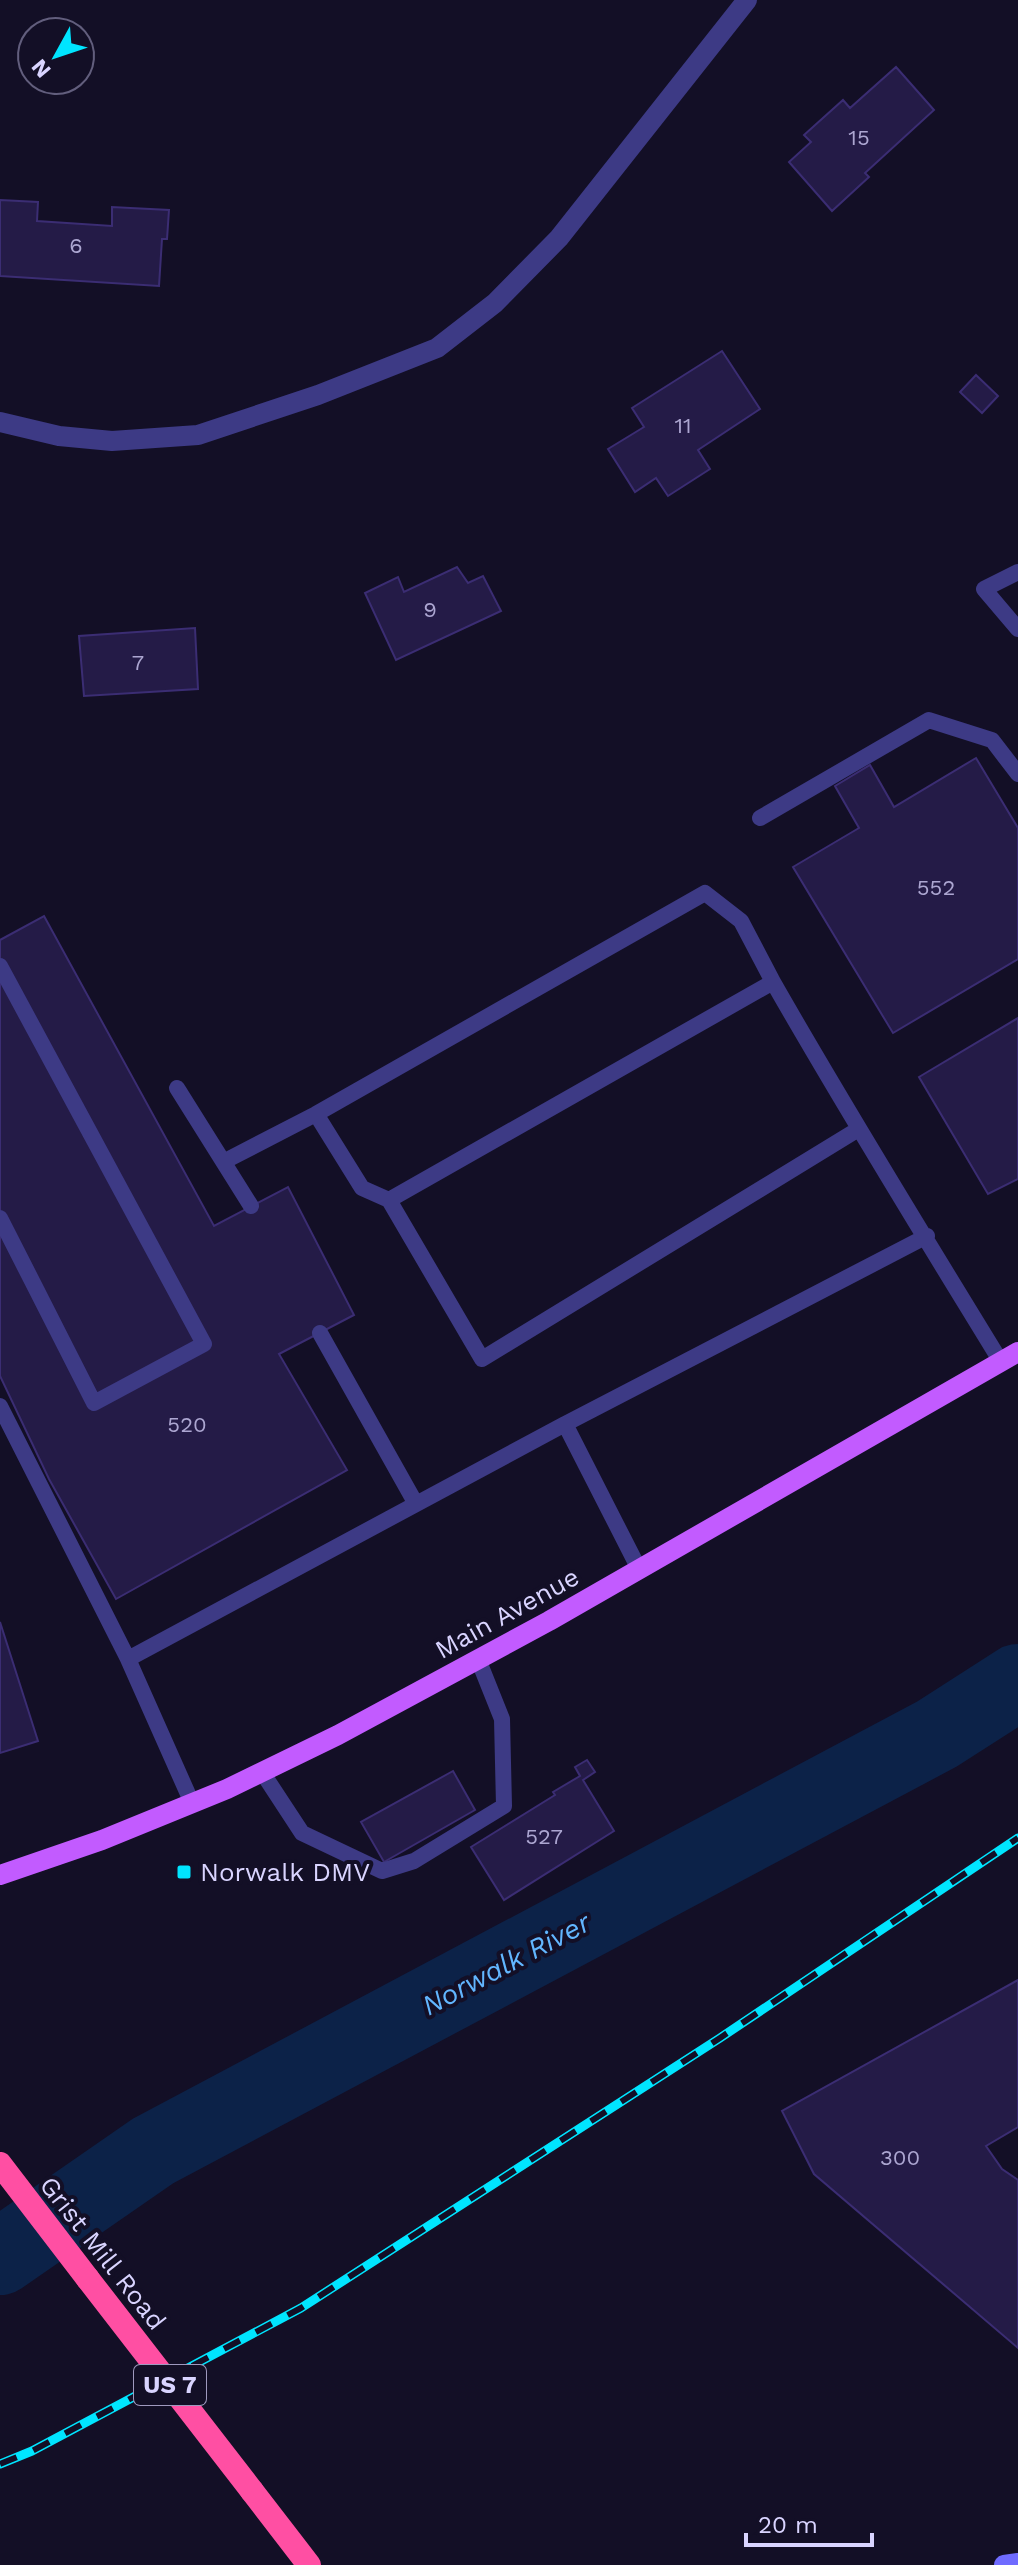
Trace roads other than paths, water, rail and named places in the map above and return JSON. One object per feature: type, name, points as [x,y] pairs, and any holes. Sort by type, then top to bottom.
[{"type":"highway","name":"Grist Mill Road","points":[[0,2164],[309,2565]]},
{"type":"main road","name":"Main Avenue","points":[[0,1875],[192,1803],[262,1772],[478,1659],[1010,1357]]},
{"type":"street","points":[[0,422],[59,436],[112,441],[198,435],[318,395],[437,348],[495,303],[559,238],[747,0]]},
{"type":"street","points":[[1004,2565],[1018,2563]]},
{"type":"lane","points":[[1018,572],[984,589],[1018,629]]},
{"type":"lane","points":[[760,818],[929,720],[992,740],[1018,774]]},
{"type":"lane","points":[[225,1161],[316,1114],[705,893],[741,921],[857,1130],[1010,1357]]},
{"type":"lane","points":[[0,966],[204,1344],[94,1403],[0,1218]]},
{"type":"lane","points":[[389,1200],[773,982]]},
{"type":"lane","points":[[177,1088],[251,1206]]},
{"type":"lane","points":[[316,1114],[362,1188],[389,1200],[482,1359],[857,1130]]},
{"type":"lane","points":[[128,1659],[565,1424],[927,1236]]},
{"type":"lane","points":[[320,1333],[416,1504]]},
{"type":"lane","points":[[0,1406],[128,1659],[192,1803]]},
{"type":"lane","points":[[565,1424],[639,1569]]},
{"type":"lane","points":[[262,1772],[302,1833],[382,1871],[414,1861],[504,1806],[502,1719],[478,1659]]},
{"type":"waterway","name":"Norwalk River","points":[[0,2257],[153,2151],[937,1734],[1018,1682]]},
{"type":"railway","points":[[0,2464],[32,2451],[301,2308],[720,2038],[1018,1838]]},
{"type":"place","name":"Norwalk DMV","points":[[184,1872]]}]
